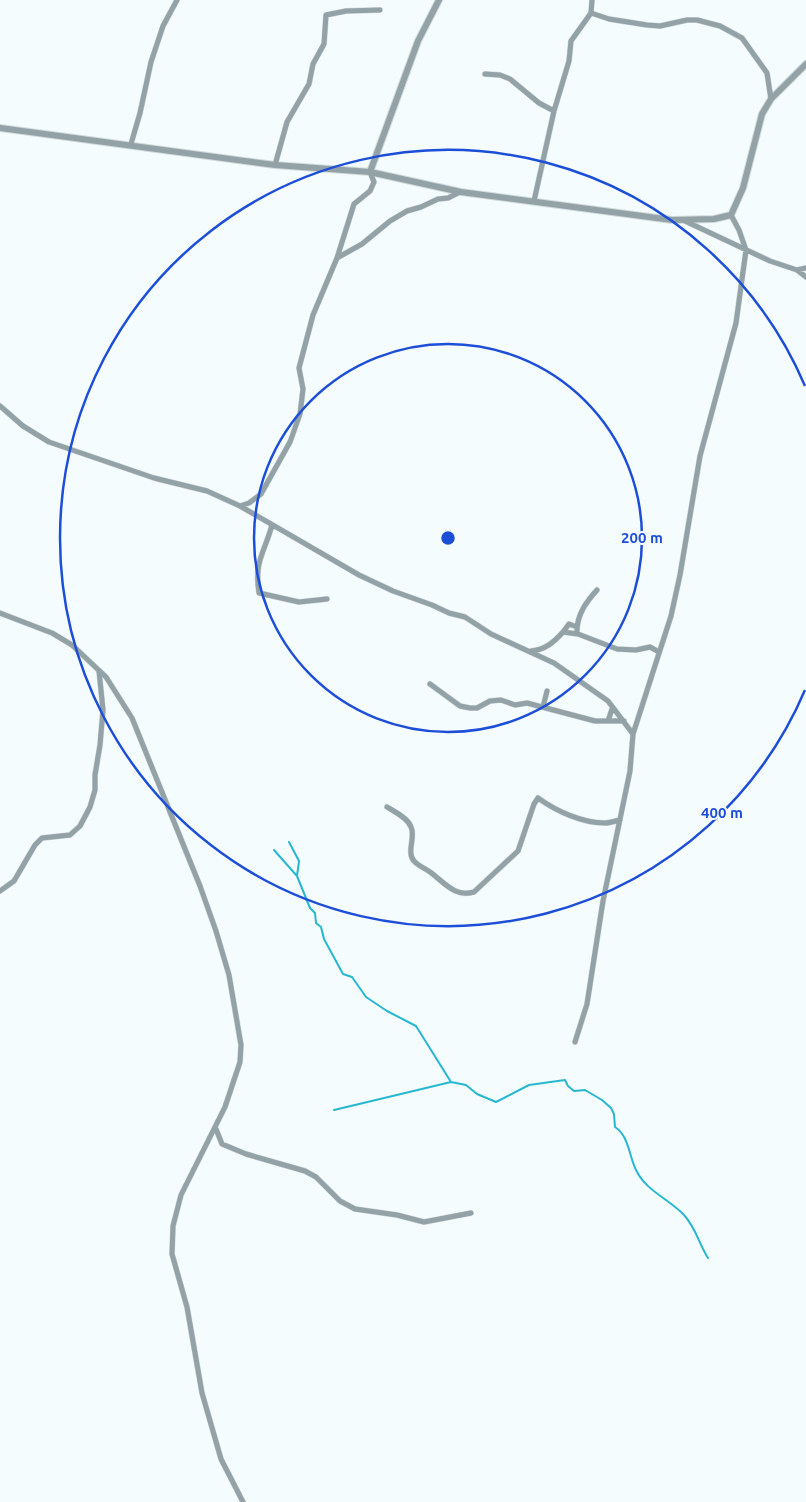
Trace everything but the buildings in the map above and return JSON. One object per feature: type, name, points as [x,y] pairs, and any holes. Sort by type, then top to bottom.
[{"type":"street","points":[[131,144],[151,62],[163,26],[177,0]]},
{"type":"street","points":[[240,506],[249,503],[261,494],[290,442],[300,414],[303,388],[300,365],[314,311],[337,258],[354,204],[370,191],[374,182],[370,172],[418,41],[439,0]]},
{"type":"street","points":[[534,201],[554,110],[569,61],[571,41],[591,13],[592,0]]},
{"type":"street","points":[[275,165],[287,122],[309,84],[314,64],[324,44],[326,14],[380,10]]},
{"type":"street","points":[[591,13],[609,19],[647,25],[660,26],[687,20],[697,20],[720,26],[742,38],[767,73],[771,98]]},
{"type":"street","points":[[731,215],[743,188],[762,114],[771,98],[806,64]]},
{"type":"street","points":[[485,74],[500,75],[510,79],[539,103],[554,110]]},
{"type":"street","points":[[0,128],[131,144],[275,165],[370,172],[461,192],[684,221],[714,219],[731,215]]},
{"type":"street","points":[[337,258],[362,244],[390,221],[407,211],[461,192]]},
{"type":"street","points":[[575,1042],[587,1004],[603,901],[630,771],[633,734],[671,616],[680,575],[700,456],[736,323],[746,250],[731,215]]},
{"type":"street","points":[[684,221],[770,261],[796,270],[806,277]]},
{"type":"street","points":[[796,270],[806,268]]},
{"type":"street","points":[[0,406],[23,426],[49,442],[154,478],[207,491],[240,506],[359,575],[393,591],[449,613],[465,617],[491,634],[554,663],[608,701],[612,709],[633,734]]},
{"type":"street","points":[[272,525],[258,560],[256,579],[259,593],[299,602],[327,598]]},
{"type":"street","points":[[578,634],[577,627],[586,602],[597,590]]},
{"type":"street","points":[[0,613],[52,632],[72,645],[106,677],[132,718],[200,886],[229,975],[241,1045],[240,1062],[216,1129],[181,1195],[173,1226],[172,1254],[187,1307],[202,1393],[221,1459],[243,1502]]},
{"type":"street","points":[[527,651],[538,651],[545,648],[556,640],[569,624],[577,627]]},
{"type":"street","points":[[563,632],[578,634],[617,649],[636,650],[661,645]]},
{"type":"street","points":[[650,647],[659,652]]},
{"type":"street","points":[[0,891],[14,881],[35,846],[42,838],[70,834],[80,826],[90,807],[95,790],[103,710],[99,671]]},
{"type":"street","points":[[430,684],[460,706],[470,708],[477,708],[496,700],[515,705],[526,703],[588,720],[624,721]]},
{"type":"street","points":[[543,707],[547,691]]},
{"type":"street","points":[[608,721],[612,709]]},
{"type":"street","points":[[387,808],[402,816],[411,826],[412,856],[414,861],[431,872],[450,890],[467,894],[474,892],[518,851],[534,804],[538,798],[556,810],[587,820],[606,823],[620,820]]},
{"type":"street","points":[[216,1129],[222,1144],[246,1154],[305,1171],[316,1177],[340,1201],[355,1209],[397,1215],[424,1222],[471,1213]]},
{"type":"waterway","points":[[289,842],[299,861],[297,876]]},
{"type":"waterway","points":[[274,850],[297,876],[310,908],[315,913],[316,923],[321,927],[324,939],[343,974],[352,977],[366,997],[387,1011],[416,1026],[451,1082]]},
{"type":"waterway","points":[[334,1110],[451,1082],[466,1085],[477,1094],[496,1102],[529,1085],[565,1080],[574,1091],[585,1090],[611,1108],[614,1114],[615,1127],[626,1141],[640,1177],[684,1215],[692,1225],[708,1258]]}]
